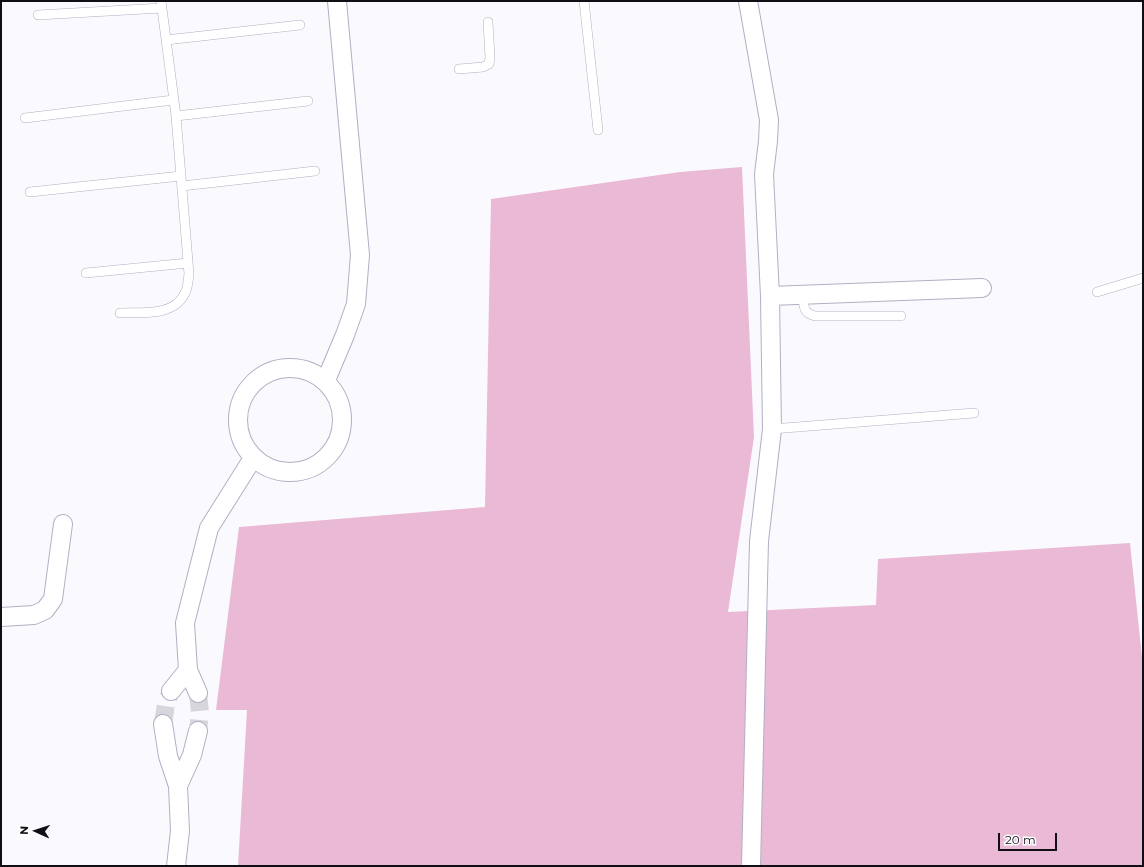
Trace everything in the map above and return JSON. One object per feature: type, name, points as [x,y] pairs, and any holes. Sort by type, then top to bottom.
[{"type":"street","points":[[326,380],[345,336],[356,304],[360,255],[336,1]]},
{"type":"street","points":[[748,1],[769,120],[764,174],[770,296],[772,429],[758,541],[751,866]]},
{"type":"street","points":[[770,296],[804,296],[982,288]]},
{"type":"street","points":[[302,367],[326,380],[341,404],[342,432],[329,456],[305,471],[277,472],[253,458],[239,435],[238,407],[251,383],[274,368],[302,367]]},
{"type":"street","points":[[198,693],[188,670],[185,623],[209,528],[253,458]]},
{"type":"street","points":[[1,617],[34,615],[45,610],[54,600],[63,524]]},
{"type":"street","points":[[171,691],[188,670]]},
{"type":"street","points":[[163,724],[168,756],[178,786],[180,831],[176,866]]},
{"type":"street","points":[[178,786],[192,755],[198,730]]},
{"type":"lane","points":[[584,1],[598,130]]},
{"type":"lane","points":[[38,15],[162,4],[176,116],[189,274],[185,293],[175,304],[166,310],[120,313]]},
{"type":"lane","points":[[459,69],[483,67],[489,64],[488,22]]},
{"type":"lane","points":[[166,40],[300,25]]},
{"type":"lane","points":[[26,118],[174,100]]},
{"type":"lane","points":[[176,116],[308,101]]},
{"type":"lane","points":[[182,186],[315,171]]},
{"type":"lane","points":[[30,192],[180,176]]},
{"type":"lane","points":[[86,273],[188,263]]},
{"type":"lane","points":[[1097,292],[1143,278]]},
{"type":"lane","points":[[804,296],[804,307],[806,311],[808,314],[815,316],[901,316]]},
{"type":"lane","points":[[772,429],[974,412]]},
{"type":"shaded area","points":[[742,167],[754,437],[728,612],[876,605],[878,559],[1130,543],[1143,667],[1143,865],[238,866],[247,710],[216,710],[239,527],[485,507],[491,199],[680,172]]},
{"type":"tunnel","points":[[163,724],[166,704],[171,691]]},
{"type":"tunnel","points":[[198,693],[200,712],[198,731]]}]
